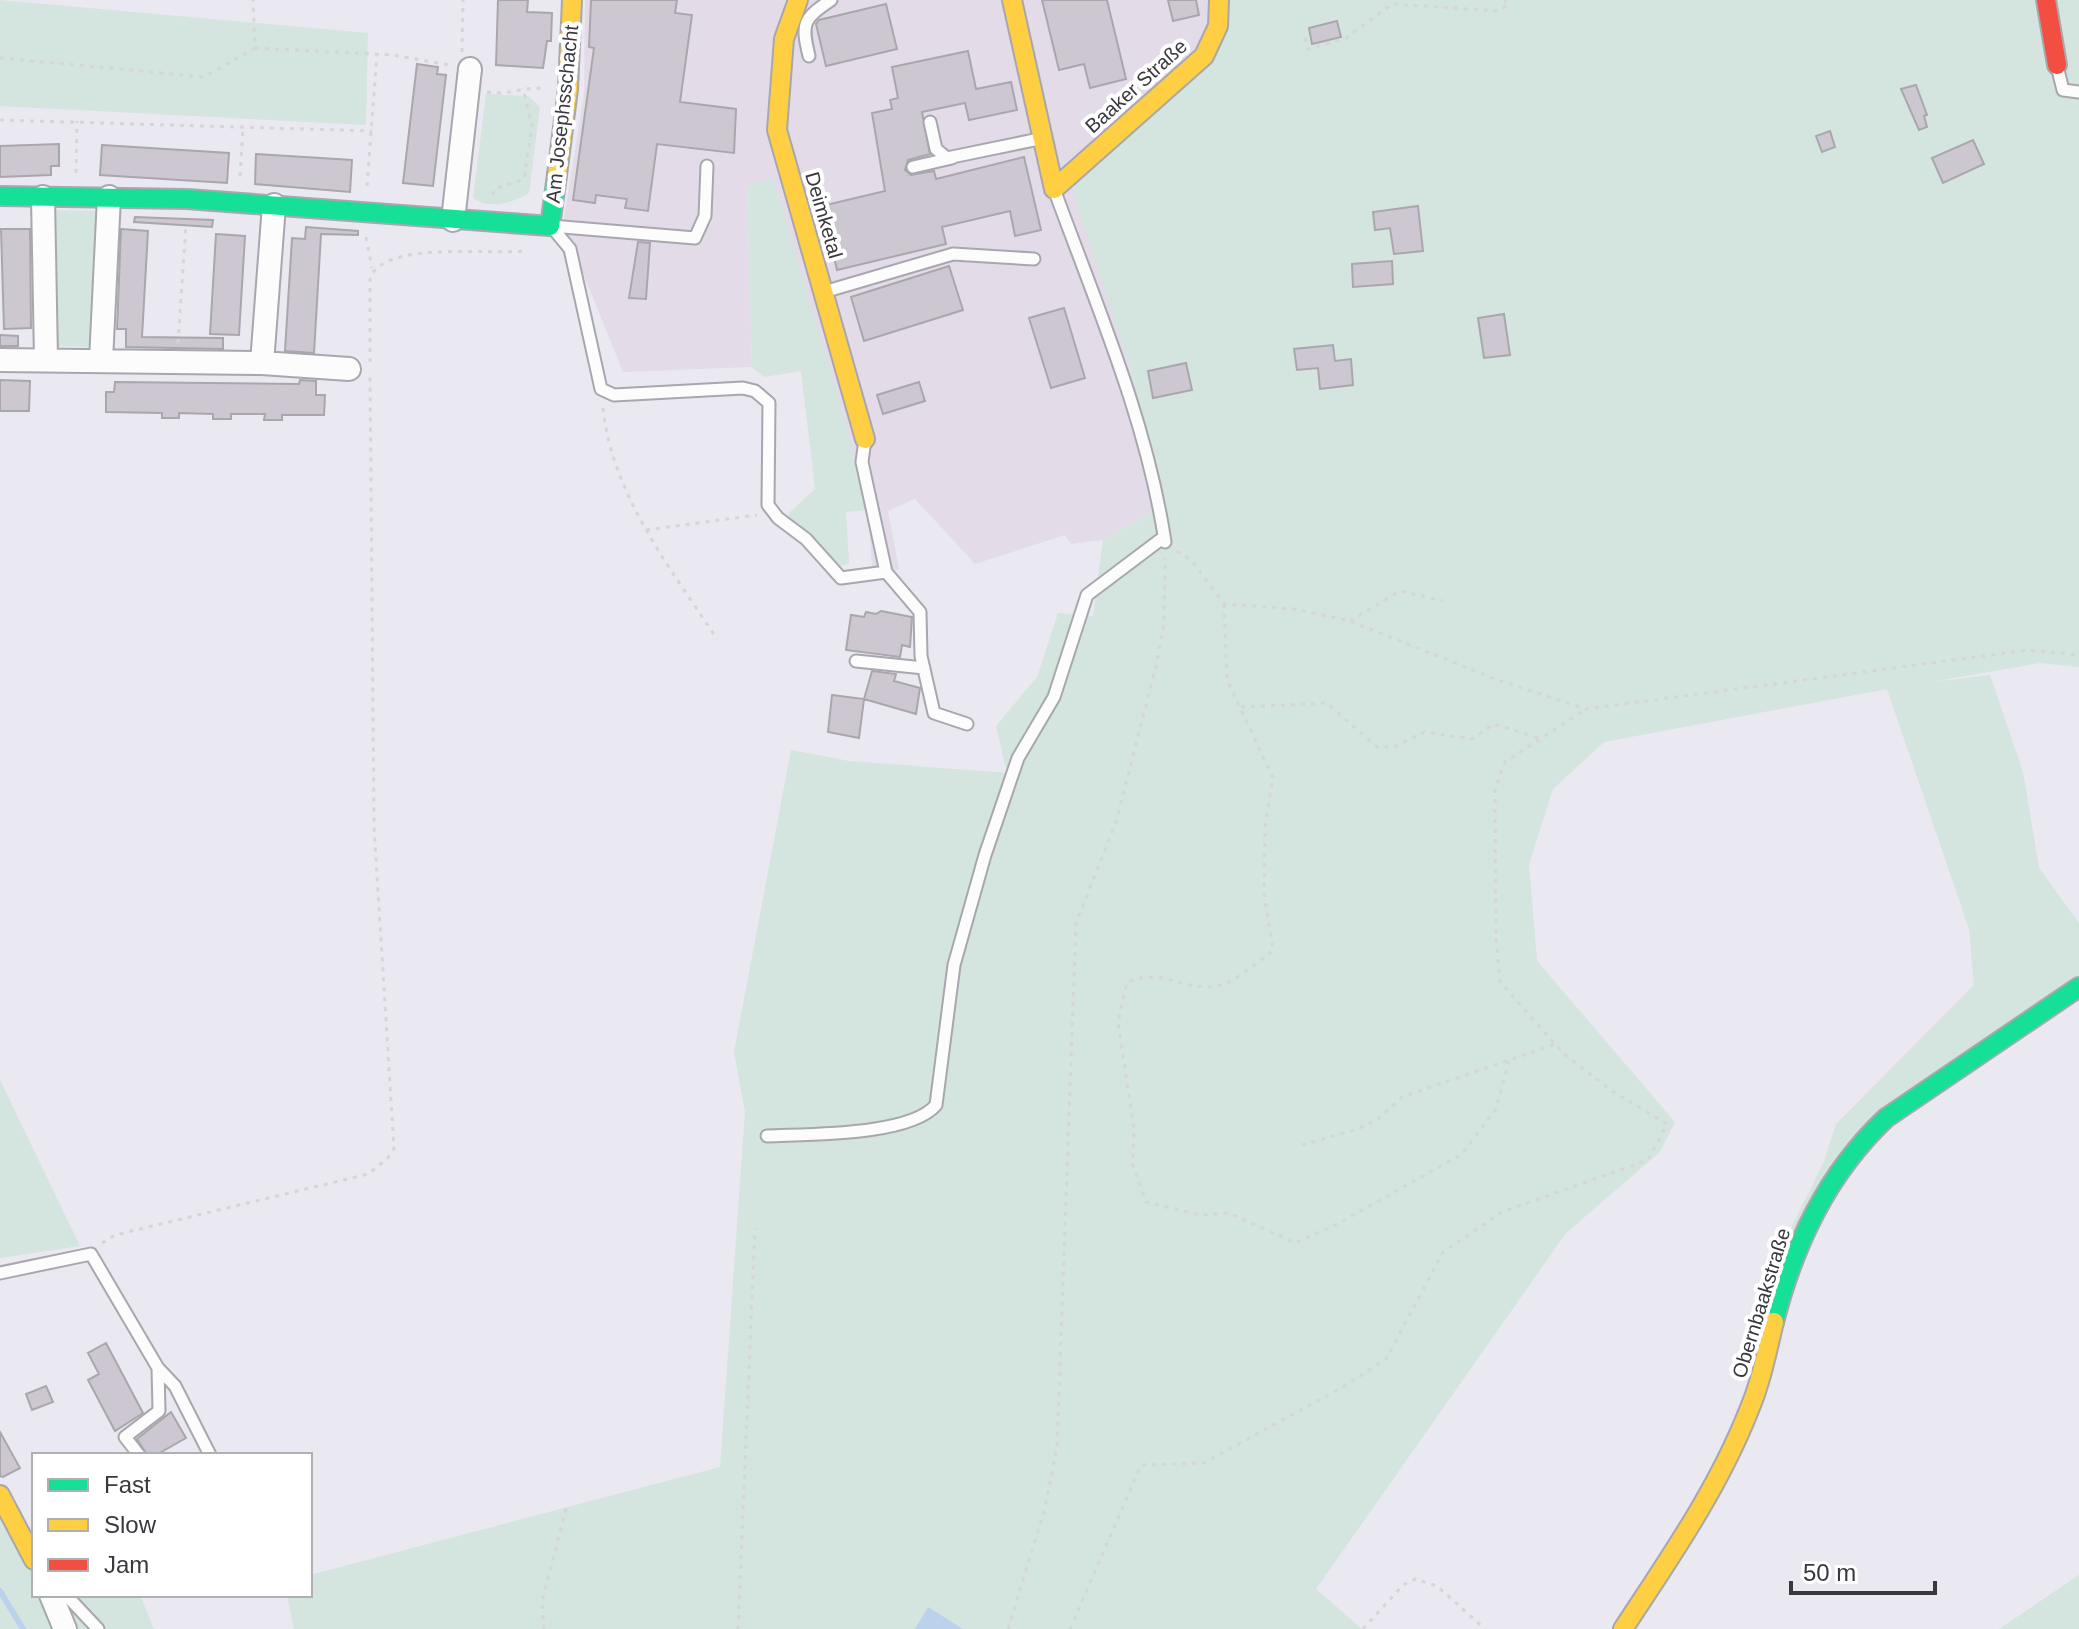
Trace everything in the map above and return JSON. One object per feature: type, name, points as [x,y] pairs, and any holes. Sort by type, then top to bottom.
[{"type":"street","name":"Am Josephsschacht","points":[[0,196],[187,199],[550,226],[568,89],[572,0]]},
{"type":"street","name":"Deimketal","points":[[798,0],[784,39],[777,130],[865,439]]},
{"type":"street","points":[[1012,0],[1054,189]]},
{"type":"street","name":"Baaker Straße","points":[[1054,189],[1204,56],[1218,26],[1219,0]]},
{"type":"street","points":[[2046,0],[2057,65]]},
{"type":"street","points":[[453,220],[467,92],[466,68]]},
{"type":"street","points":[[43,197],[46,359]]},
{"type":"street","points":[[101,361],[109,197]]},
{"type":"street","points":[[262,363],[274,205]]},
{"type":"street","points":[[0,360],[262,363],[349,369]]},
{"type":"street","name":"Obernbaakstraße","points":[[1623,1629],[1685,1533],[1739,1435],[1757,1393],[1781,1299],[1808,1223],[1835,1175],[1861,1139],[1886,1118],[2079,987]]},
{"type":"street","points":[[0,1495],[32,1556]]},
{"type":"street","points":[[52,1597],[65,1629]]},
{"type":"lane","points":[[809,56],[803,29],[809,15],[831,0]]},
{"type":"lane","points":[[2057,65],[2063,90],[2079,92]]},
{"type":"lane","points":[[930,122],[936,149],[953,158]]},
{"type":"lane","points":[[913,167],[1041,139]]},
{"type":"lane","points":[[550,226],[695,238],[705,216],[707,166]]},
{"type":"lane","points":[[767,1136],[860,1132],[925,1116],[936,1105],[954,965],[985,855],[1018,758],[1058,688],[1087,595],[1165,541],[1159,501],[1119,369],[1054,189]]},
{"type":"lane","points":[[550,226],[570,249],[601,389],[614,395],[743,388],[763,396],[769,403],[768,505],[772,513],[806,539],[841,578],[886,572]]},
{"type":"lane","points":[[822,292],[953,254],[1034,259]]},
{"type":"lane","points":[[865,439],[862,462],[886,572],[920,612],[924,668],[934,713],[967,724]]},
{"type":"lane","points":[[856,661],[924,668]]},
{"type":"lane","points":[[0,1273],[91,1254],[158,1368],[175,1386],[209,1453]]},
{"type":"lane","points":[[137,1453],[125,1437],[159,1411],[158,1368]]},
{"type":"lane","points":[[68,1597],[98,1629]]},
{"type":"path","points":[[253,0],[255,48]]},
{"type":"path","points":[[0,58],[204,77],[255,48],[377,54],[466,68],[463,0]]},
{"type":"path","points":[[1305,38],[1308,49],[1346,38],[1392,4],[1498,11],[1508,5],[1505,0]]},
{"type":"path","points":[[91,1254],[115,1235],[368,1174],[394,1149],[374,827],[372,270],[367,257],[364,211],[377,54]]},
{"type":"path","points":[[494,189],[524,179],[532,126],[523,88]]},
{"type":"path","points":[[467,92],[509,95],[523,88],[568,89]]},
{"type":"path","points":[[0,120],[372,131]]},
{"type":"path","points":[[75,196],[77,121]]},
{"type":"path","points":[[238,203],[243,128]]},
{"type":"path","points":[[176,361],[187,199]]},
{"type":"path","points":[[372,270],[389,259],[418,253],[503,254],[534,250]]},
{"type":"path","points":[[601,389],[605,425],[635,513],[717,639]]},
{"type":"path","points":[[646,530],[772,513]]},
{"type":"path","points":[[1165,541],[1191,560],[1224,604],[1227,680],[1273,778],[1265,826],[1264,893],[1273,950],[1248,970],[1210,988],[1149,974],[1127,982],[1118,1022],[1134,1129],[1133,1165],[1146,1202],[1200,1215],[1229,1213],[1295,1243],[1339,1223],[1462,1154],[1496,1109],[1509,1061]]},
{"type":"path","points":[[1008,1629],[1045,1508],[1057,1447],[1076,923],[1116,822],[1156,666],[1164,623],[1165,541]]},
{"type":"path","points":[[1350,621],[1400,591],[1443,601]]},
{"type":"path","points":[[1224,604],[1294,609],[1350,621],[1495,679],[1586,709],[2028,650],[2079,655]]},
{"type":"path","points":[[1239,707],[1327,703],[1377,747],[1394,747],[1424,732],[1472,739],[1494,724],[1541,739]]},
{"type":"path","points":[[1070,1629],[1141,1465],[1204,1463],[1348,1384],[1386,1359],[1443,1252],[1502,1212],[1648,1160],[1667,1124],[1612,1091],[1556,1044],[1500,982],[1496,938],[1495,789],[1505,762],[1586,709]]},
{"type":"path","points":[[1302,1145],[1358,1129],[1378,1119],[1402,1097],[1556,1044]]},
{"type":"path","points":[[738,1629],[755,1228]]},
{"type":"path","points":[[544,1629],[542,1602],[567,1505]]},
{"type":"path","points":[[1363,1629],[1403,1585],[1415,1579],[1437,1586],[1485,1629]]},
{"type":"shaded area","points":[[0,0],[368,33],[366,125],[0,106]]},
{"type":"shaded area","points":[[585,0],[1226,0],[1128,361],[1163,506],[1103,540],[1071,544],[1065,535],[975,564],[915,499],[888,511],[899,569],[873,578],[868,510],[747,186],[752,367],[623,372],[563,224],[584,94]]},
{"type":"shaded area","points":[[1226,0],[2079,0],[2079,667],[2039,663],[1932,682],[1990,675],[2023,772],[2039,868],[2079,923],[2079,983],[1858,1133],[1767,1332],[1758,1296],[1824,1161],[1836,1124],[1974,985],[1969,929],[1887,689],[1604,742],[1553,789],[1529,864],[1537,961],[1675,1122],[1660,1152],[1566,1233],[1316,1589],[1362,1629],[294,1629],[287,1597],[312,1597],[312,1574],[720,1467],[745,1112],[734,1052],[791,750],[849,761],[1007,773],[996,726],[1037,677],[1058,613],[1093,616],[1103,540],[1163,506],[1128,361],[1071,186],[1214,58]]},
{"type":"shaded area","points":[[486,94],[528,96],[540,107],[529,193],[501,204],[487,204],[473,198]]},
{"type":"shaded area","points":[[773,178],[842,410],[868,510],[846,512],[849,563],[835,568],[790,521],[788,514],[815,489],[801,371],[764,377],[752,367],[747,185]]},
{"type":"shaded area","points":[[46,210],[103,211],[95,347],[49,346]]},
{"type":"shaded area","points":[[0,1080],[80,1246],[0,1258]]},
{"type":"shaded area","points":[[0,1506],[32,1564],[32,1597],[47,1597],[60,1629],[0,1629]]},
{"type":"shaded area","points":[[2079,1575],[2079,1629],[1999,1629]]},
{"type":"shaded area","points":[[55,1597],[141,1597],[154,1629],[70,1629]]},
{"type":"water","points":[[928,1607],[963,1629],[915,1629]]},
{"type":"building","points":[[498,0],[528,0],[527,12],[552,13],[551,41],[547,41],[543,68],[496,65]]},
{"type":"building","points":[[591,0],[677,0],[675,13],[692,15],[680,102],[736,109],[734,153],[657,144],[648,211],[625,208],[627,199],[596,195],[595,203],[573,200],[594,48],[589,47]]},
{"type":"building","points":[[1042,0],[1107,0],[1126,79],[1090,88],[1084,64],[1059,70]]},
{"type":"building","points":[[1168,0],[1196,0],[1199,15],[1173,21]]},
{"type":"building","points":[[886,4],[897,49],[826,66],[816,24],[819,20]]},
{"type":"building","points":[[1337,21],[1341,37],[1312,44],[1309,28]]},
{"type":"building","points":[[968,51],[976,89],[1011,82],[1017,110],[969,120],[965,103],[922,112],[930,154],[908,160],[905,170],[911,175],[934,171],[936,179],[1024,157],[1041,230],[1015,236],[1010,211],[942,227],[946,244],[837,270],[822,206],[885,191],[872,113],[892,109],[890,100],[898,98],[892,67]]},
{"type":"building","points":[[417,64],[438,67],[437,74],[446,75],[433,186],[403,183]]},
{"type":"building","points":[[1916,85],[1927,115],[1924,116],[1927,127],[1919,130],[1901,89]]},
{"type":"building","points":[[1830,131],[1835,147],[1822,152],[1816,136]]},
{"type":"building","points":[[1973,140],[1984,164],[1943,183],[1932,158]]},
{"type":"building","points":[[59,144],[59,166],[51,166],[51,175],[0,177],[0,146]]},
{"type":"building","points":[[102,145],[229,153],[227,183],[100,175]]},
{"type":"building","points":[[256,154],[352,160],[350,192],[255,184]]},
{"type":"building","points":[[1418,206],[1423,251],[1394,254],[1390,228],[1375,230],[1373,212]]},
{"type":"building","points":[[135,217],[213,220],[212,227],[134,222]]},
{"type":"building","points":[[306,227],[358,231],[358,235],[321,234],[314,353],[285,351],[292,238],[305,239]]},
{"type":"building","points":[[1,229],[30,229],[31,328],[4,329]]},
{"type":"building","points":[[121,229],[148,231],[142,337],[223,338],[223,349],[126,347],[126,329],[117,329]]},
{"type":"building","points":[[216,234],[245,236],[239,335],[210,334]]},
{"type":"building","points":[[638,242],[650,243],[646,299],[629,298]]},
{"type":"building","points":[[1392,261],[1393,284],[1353,287],[1352,264]]},
{"type":"building","points":[[949,266],[963,310],[864,341],[851,297]]},
{"type":"building","points":[[1064,308],[1085,378],[1051,388],[1029,318]]},
{"type":"building","points":[[1504,314],[1510,355],[1484,358],[1478,318]]},
{"type":"building","points":[[0,335],[18,336],[18,346],[0,346]]},
{"type":"building","points":[[1333,345],[1335,361],[1351,359],[1353,385],[1320,389],[1318,368],[1297,370],[1294,349]]},
{"type":"building","points":[[1186,363],[1192,390],[1153,398],[1148,371]]},
{"type":"building","points":[[0,380],[30,381],[29,411],[0,411]]},
{"type":"building","points":[[300,380],[316,381],[316,395],[325,395],[324,415],[282,415],[282,420],[264,420],[265,414],[231,414],[231,419],[213,419],[213,414],[179,413],[179,418],[162,418],[162,413],[106,412],[106,392],[114,392],[115,382],[299,384]]},
{"type":"building","points":[[919,382],[925,401],[883,414],[877,395]]},
{"type":"building","points":[[881,611],[912,617],[910,647],[902,645],[900,657],[846,650],[851,615],[864,617],[866,612],[876,614]]},
{"type":"building","points":[[872,671],[896,674],[894,681],[920,688],[916,714],[864,699]]},
{"type":"building","points":[[832,695],[864,699],[859,738],[828,732]]},
{"type":"building","points":[[106,1343],[143,1413],[115,1431],[88,1380],[99,1374],[88,1353]]},
{"type":"building","points":[[46,1386],[53,1402],[32,1410],[26,1394]]},
{"type":"building","points":[[171,1412],[186,1438],[160,1453],[146,1453],[137,1439]]},
{"type":"building","points":[[0,1432],[20,1468],[3,1477],[0,1476]]},
{"type":"waterway","points":[[0,1591],[23,1629]]},
{"type":"traffic: fast","points":[[0,196],[187,199],[550,226],[557,175]]},
{"type":"traffic: fast","points":[[1774,1322],[1792,1265],[1815,1212],[1846,1163],[1865,1140],[1886,1118],[2079,987]]},
{"type":"traffic: slow","points":[[557,175],[568,89],[572,0]]},
{"type":"traffic: slow","points":[[798,0],[784,39],[777,130],[865,439]]},
{"type":"traffic: slow","points":[[1012,0],[1054,189],[1204,56],[1218,26],[1219,0]]},
{"type":"traffic: slow","points":[[1623,1629],[1692,1523],[1723,1468],[1753,1399],[1774,1322]]},
{"type":"traffic: slow","points":[[0,1495],[32,1556]]},
{"type":"traffic: jam","points":[[2046,0],[2057,65]]}]
